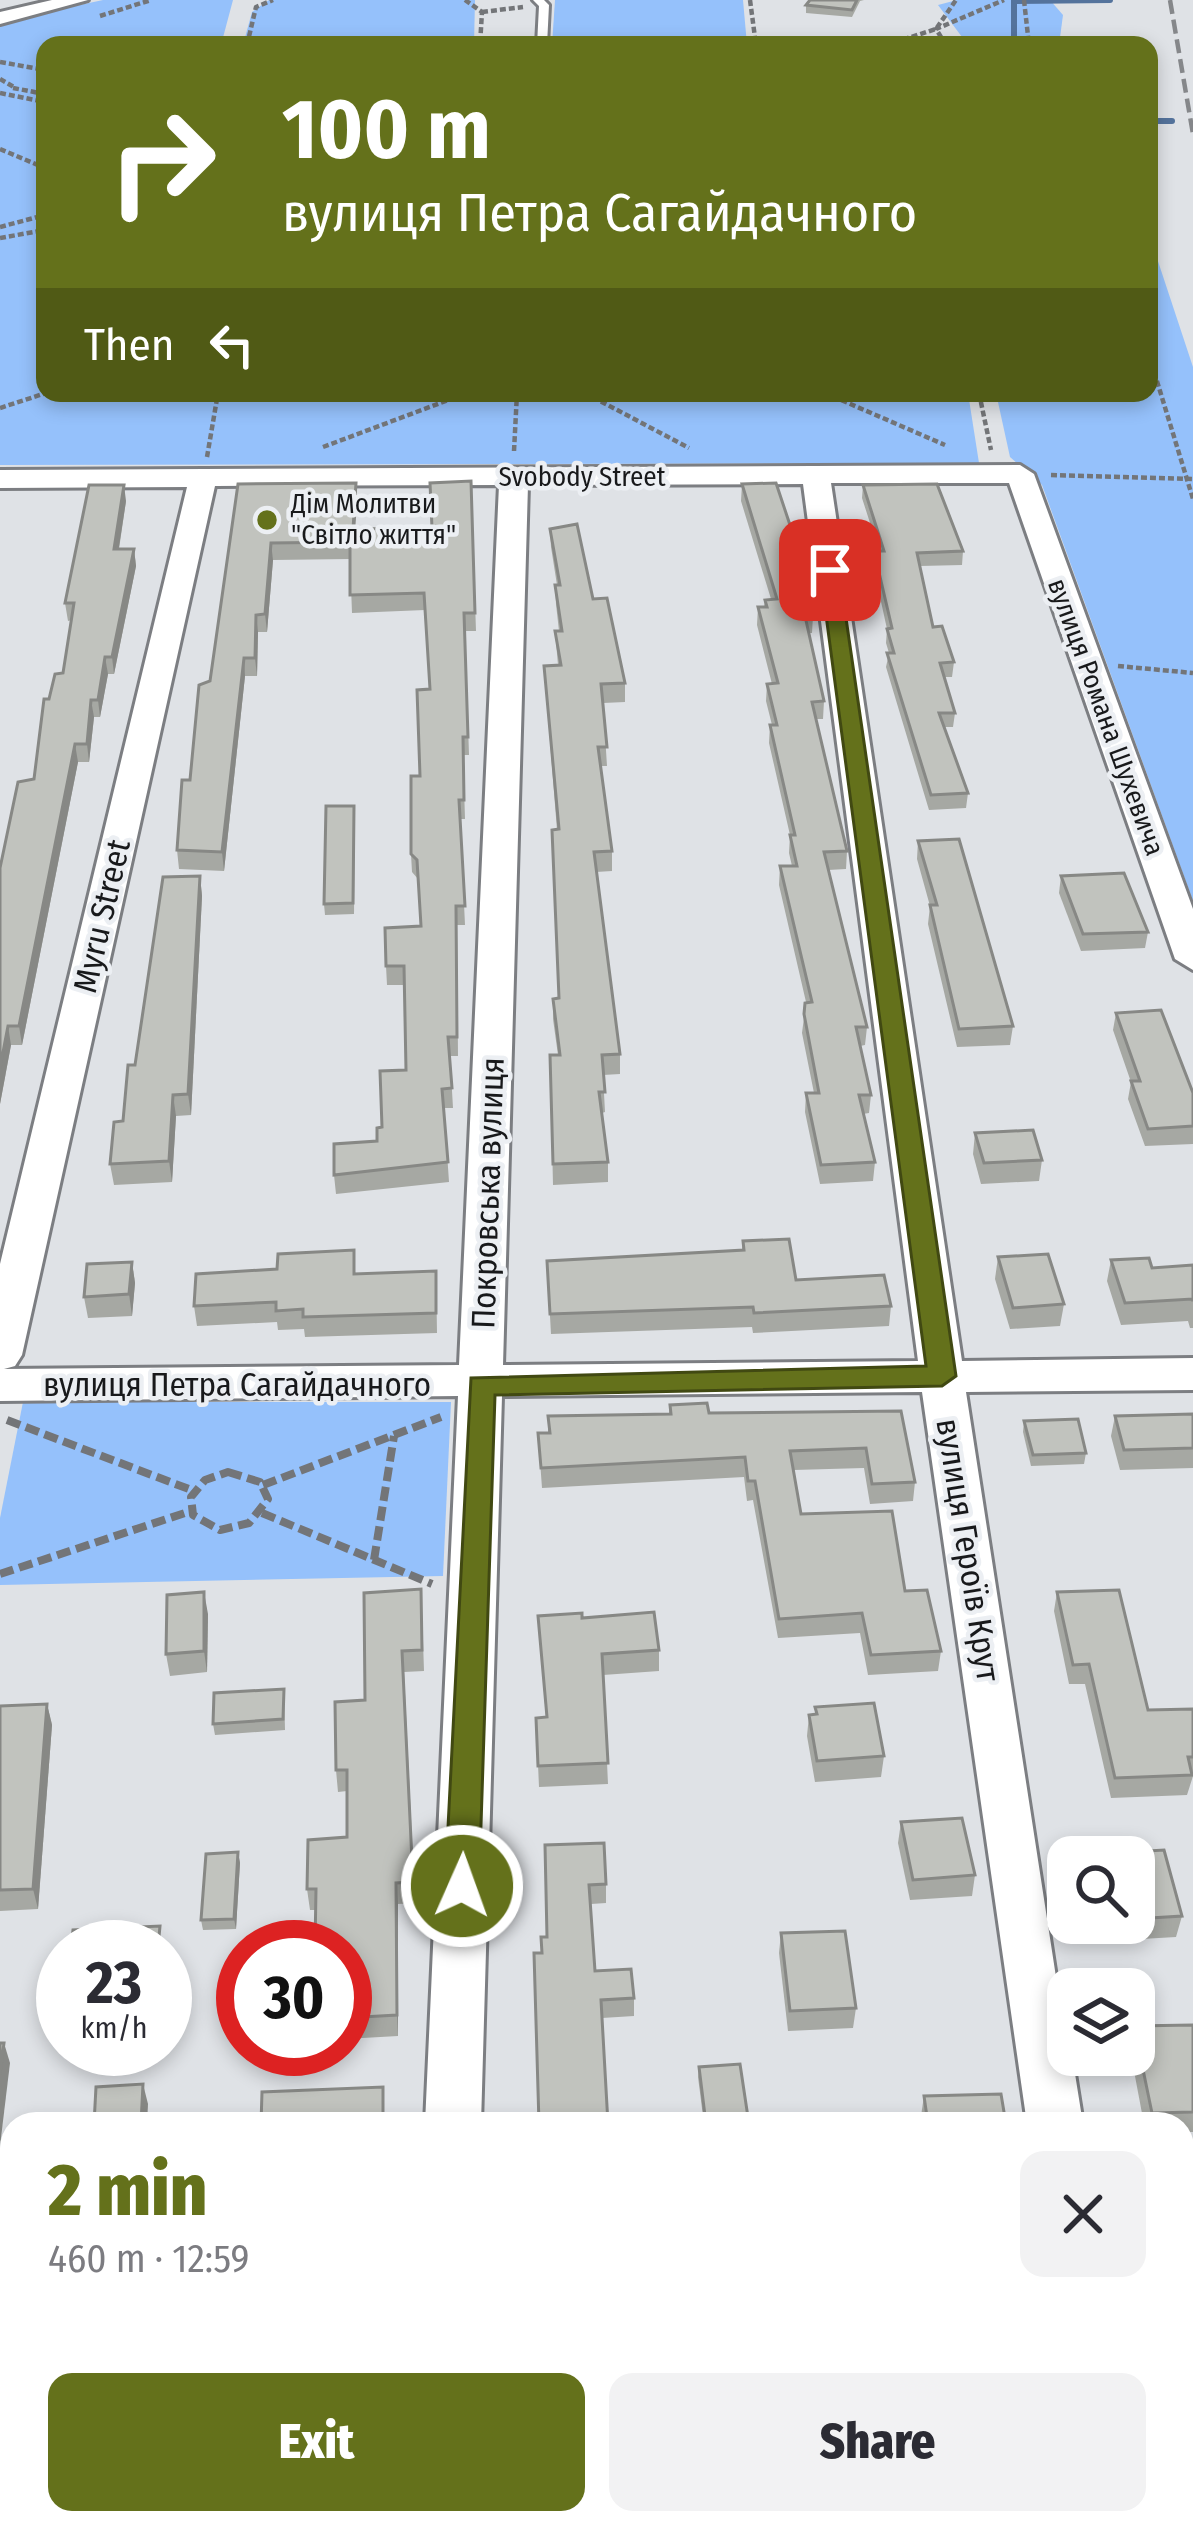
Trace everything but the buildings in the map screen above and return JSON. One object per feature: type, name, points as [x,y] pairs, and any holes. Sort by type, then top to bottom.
[{"type":"street","points":[[0,18],[78,0]]},
{"type":"street","name":"Svobody Street","points":[[0,479],[1004,472]]},
{"type":"street","name":"вулиця Романа Шухевича","points":[[1004,472],[1087,664],[1193,959]]},
{"type":"street","name":"вулиця Героїв Крут","points":[[816,476],[942,1376],[1052,2112]]},
{"type":"street","name":"Покровська вулиця","points":[[453,2112],[514,477]]},
{"type":"street","name":"Myru Street","points":[[0,1354],[203,478]]},
{"type":"street","name":"вулиця Петра Сагайдачного","points":[[0,1385],[481,1393],[942,1376],[1193,1374]]},
{"type":"lane","points":[[541,2],[542,36]]},
{"type":"path","points":[[249,36],[256,8],[273,0]]},
{"type":"path","points":[[465,0],[482,12],[541,2]]},
{"type":"path","points":[[750,0],[755,36]]},
{"type":"path","points":[[936,29],[956,0]]},
{"type":"path","points":[[914,36],[1004,0]]},
{"type":"path","points":[[1024,2],[1030,36]]},
{"type":"path","points":[[480,36],[482,12]]},
{"type":"path","points":[[936,29],[940,36]]},
{"type":"path","points":[[0,62],[36,68]]},
{"type":"path","points":[[27,67],[0,79],[13,92],[36,96]]},
{"type":"path","points":[[1,93],[24,90],[36,95]]},
{"type":"path","points":[[0,148],[36,164]]},
{"type":"path","points":[[0,227],[36,217]]},
{"type":"path","points":[[0,238],[36,232]]},
{"type":"path","points":[[1158,382],[1193,499]]},
{"type":"path","points":[[0,409],[36,397]]},
{"type":"path","points":[[203,478],[216,402]]},
{"type":"path","points":[[318,449],[443,402]]},
{"type":"path","points":[[514,477],[517,402]]},
{"type":"path","points":[[602,402],[743,476]]},
{"type":"path","points":[[845,402],[1004,472],[1190,479]]},
{"type":"path","points":[[982,402],[1004,472]]},
{"type":"path","points":[[1087,664],[1193,673]]},
{"type":"path","points":[[263,1485],[394,1435],[481,1393]]},
{"type":"path","points":[[0,1418],[194,1491]]},
{"type":"path","points":[[374,1560],[394,1435]]},
{"type":"path","points":[[228,1472],[251,1476],[263,1485],[268,1499],[262,1514],[248,1525],[222,1531],[199,1522],[191,1511],[194,1491],[205,1480],[228,1472]]},
{"type":"path","points":[[0,1574],[191,1511]]},
{"type":"path","points":[[262,1514],[473,1601]]},
{"type":"shaded area","points":[[103,0],[233,0],[223,36],[36,36],[36,402],[969,402],[979,463],[0,465],[0,22]]},
{"type":"shaded area","points":[[269,0],[475,0],[474,36],[245,36],[252,12]]},
{"type":"shaded area","points":[[555,0],[743,0],[746,36],[553,36]]},
{"type":"shaded area","points":[[957,0],[1050,0],[1063,15],[1060,36],[961,36],[938,5]]},
{"type":"shaded area","points":[[1158,261],[1193,367],[1193,901],[1042,485],[1010,457],[998,402],[1158,402]]},
{"type":"shaded area","points":[[23,1402],[451,1402],[443,1576],[0,1585],[0,1518]]},
{"type":"waterway","points":[[1014,0],[1014,36]]},
{"type":"waterway","points":[[1015,1],[1110,0]]},
{"type":"waterway","points":[[1158,121],[1172,121]]},
{"type":"railway","points":[[1170,0],[1193,134]]},
{"type":"place","name":"Дім Молитви \"Світло життя\"","points":[[267,520]]},
{"type":"route","points":[[462,1886],[482,1385],[942,1376],[830,570]]}]
